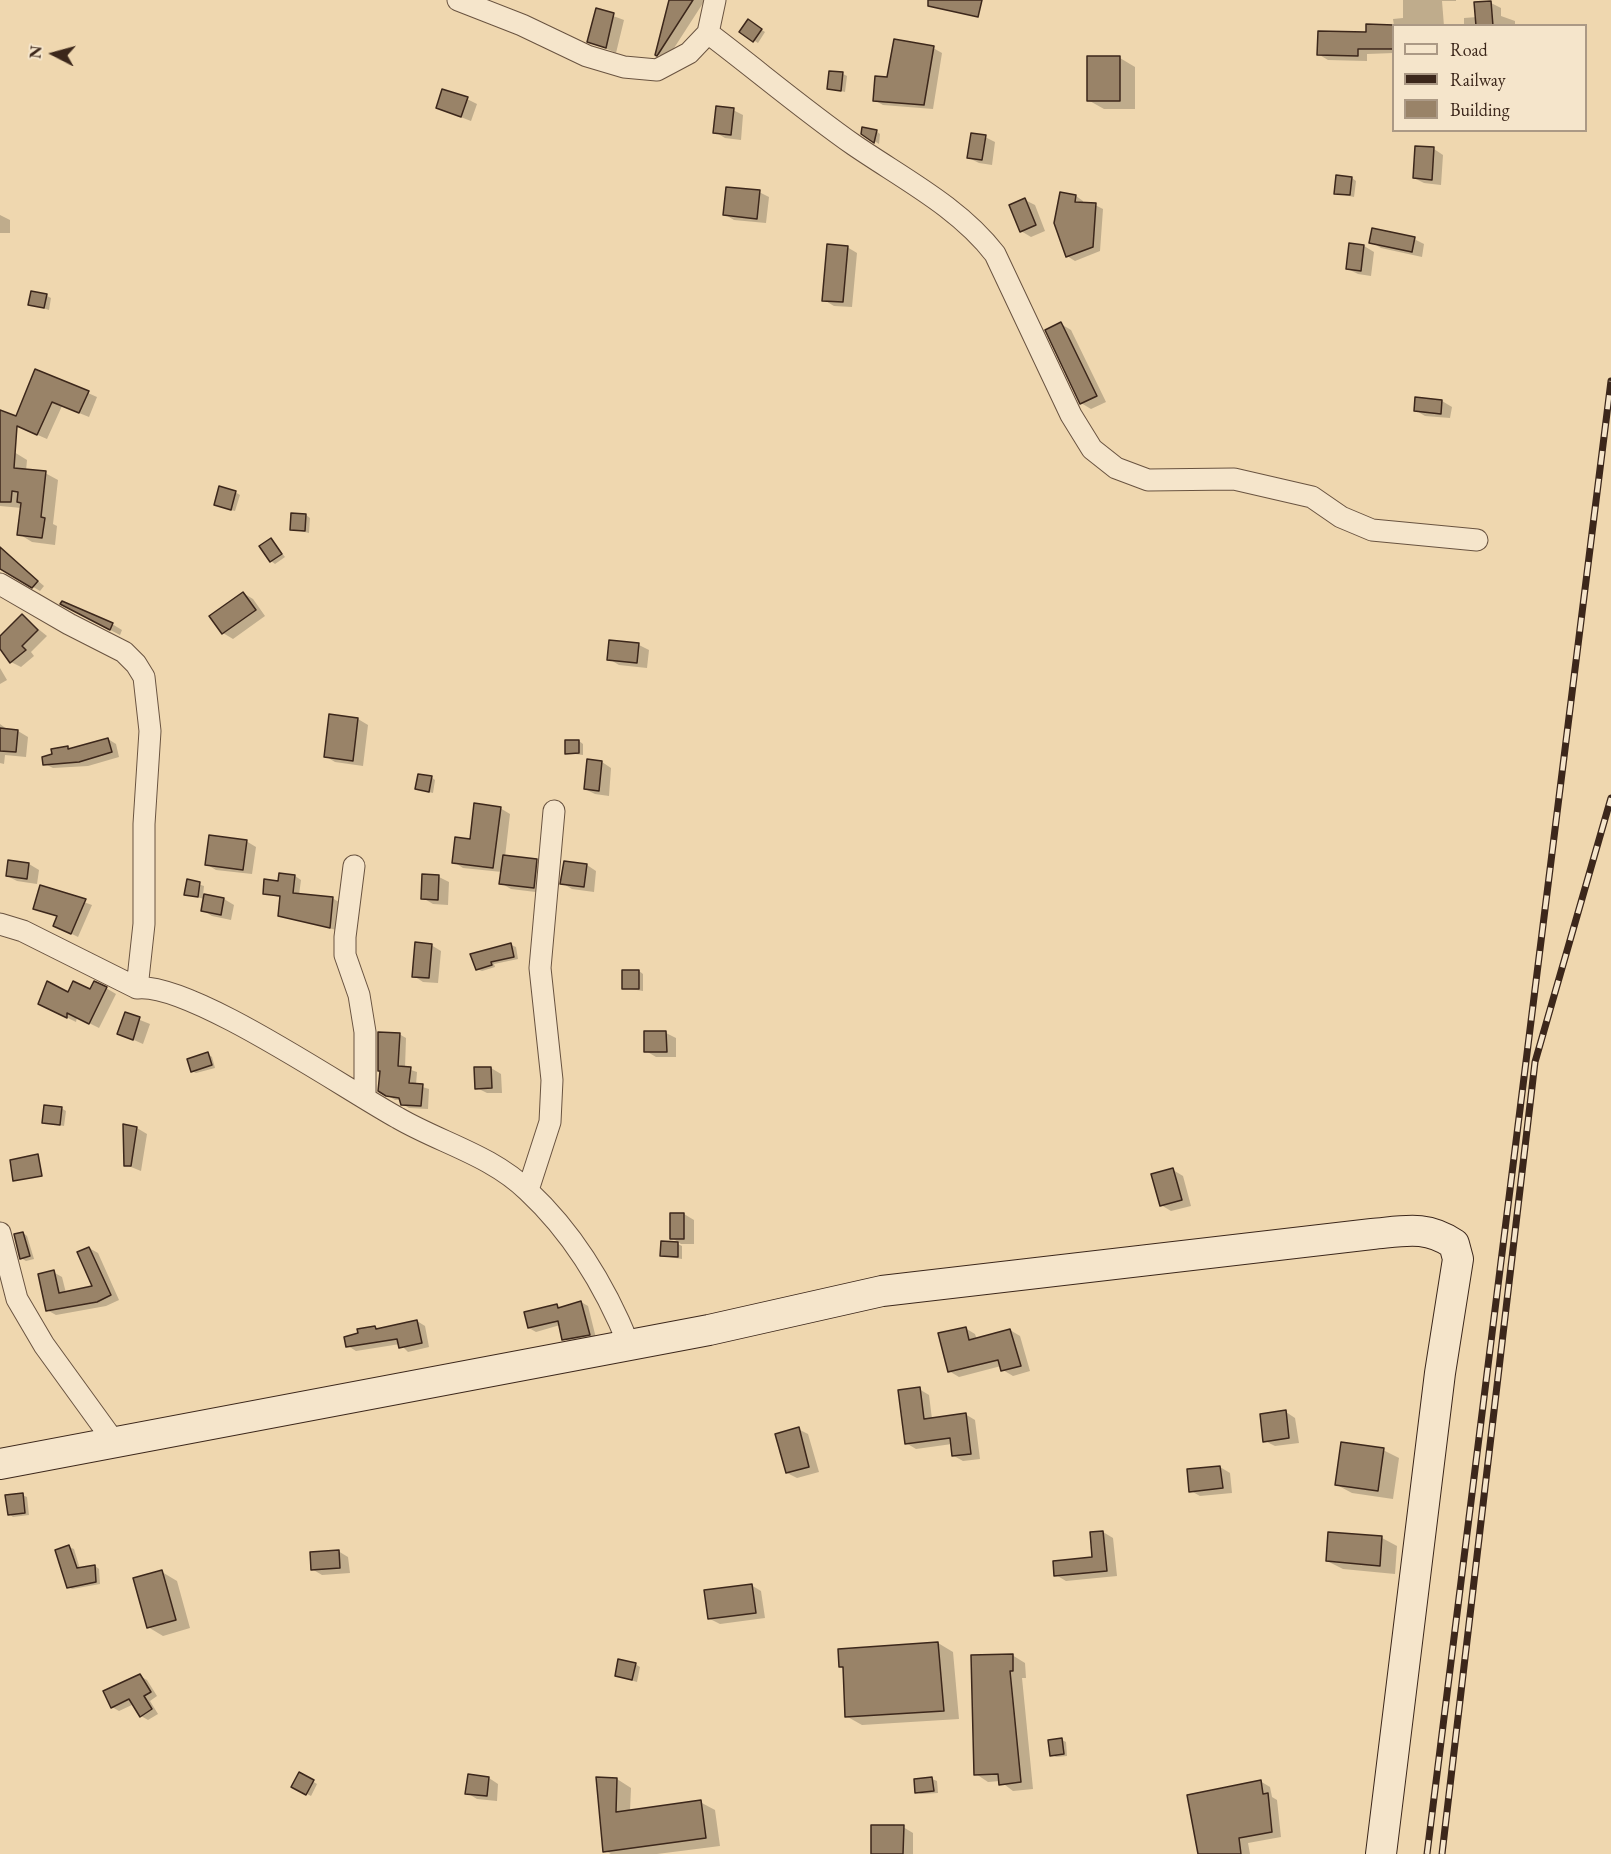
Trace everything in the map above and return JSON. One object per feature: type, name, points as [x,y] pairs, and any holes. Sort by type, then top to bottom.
[{"type":"street","points":[[458,0],[522,25],[587,56],[624,67],[657,70],[689,53],[708,33],[715,0]]},
{"type":"street","points":[[708,33],[852,143],[941,204],[979,234],[994,254],[1071,415],[1092,449],[1116,468],[1148,480],[1234,479],[1312,497],[1341,517],[1372,530],[1476,540]]},
{"type":"street","points":[[0,584],[69,624],[124,652],[144,677],[150,731],[144,824],[144,924],[137,988]]},
{"type":"street","points":[[528,1190],[550,1122],[551,1069],[540,968],[554,811]]},
{"type":"street","points":[[354,866],[345,955],[358,995],[365,1032],[365,1098]]},
{"type":"street","points":[[0,924],[33,936],[137,988],[150,986],[211,1011],[293,1055],[399,1119],[490,1162],[528,1190],[562,1228],[611,1300],[629,1345]]},
{"type":"street","points":[[0,1464],[629,1345],[882,1291],[1031,1272],[1406,1231],[1438,1233],[1454,1244],[1458,1259],[1440,1373],[1381,1854]]},
{"type":"street","points":[[0,1233],[17,1299],[44,1345],[115,1443]]},
{"type":"building","points":[[669,0],[693,0],[657,56],[655,55]]},
{"type":"building","points":[[928,0],[982,0],[978,17],[928,6]]},
{"type":"building","points":[[1491,1],[1493,24],[1476,24],[1474,2]]},
{"type":"building","points":[[596,8],[614,13],[606,48],[587,42]]},
{"type":"building","points":[[748,19],[762,29],[753,42],[739,32]]},
{"type":"building","points":[[1366,24],[1392,25],[1392,49],[1358,49],[1358,56],[1317,55],[1318,31],[1366,32]]},
{"type":"building","points":[[894,39],[934,46],[924,105],[873,101],[875,76],[887,77]]},
{"type":"building","points":[[1087,56],[1120,56],[1120,101],[1087,101]]},
{"type":"building","points":[[829,71],[843,72],[841,91],[827,89]]},
{"type":"building","points":[[442,89],[468,97],[461,117],[436,108]]},
{"type":"building","points":[[716,106],[734,108],[731,135],[713,133]]},
{"type":"building","points":[[862,127],[877,130],[874,143],[861,134]]},
{"type":"building","points":[[971,133],[986,135],[982,160],[967,158]]},
{"type":"building","points":[[1415,146],[1434,147],[1432,180],[1413,178]]},
{"type":"building","points":[[1336,175],[1352,177],[1350,195],[1334,194]]},
{"type":"building","points":[[726,187],[760,190],[757,219],[723,215]]},
{"type":"building","points":[[1060,192],[1076,195],[1075,202],[1096,203],[1093,247],[1066,257],[1054,223]]},
{"type":"building","points":[[1025,198],[1036,225],[1020,232],[1009,205]]},
{"type":"building","points":[[1372,228],[1415,237],[1412,252],[1369,243]]},
{"type":"building","points":[[1349,243],[1364,245],[1361,271],[1346,269]]},
{"type":"building","points":[[827,244],[848,246],[843,302],[822,301]]},
{"type":"building","points":[[31,291],[47,294],[44,308],[28,305]]},
{"type":"building","points":[[1061,322],[1097,396],[1080,404],[1045,330]]},
{"type":"building","points":[[35,369],[89,391],[79,413],[52,402],[37,435],[17,426],[14,468],[46,471],[41,517],[45,518],[42,538],[17,535],[21,503],[17,502],[18,492],[12,491],[11,502],[0,502],[0,410],[16,416]]},
{"type":"building","points":[[1415,397],[1442,400],[1441,414],[1414,411]]},
{"type":"building","points":[[219,486],[236,491],[231,510],[214,505]]},
{"type":"building","points":[[291,513],[306,514],[305,531],[290,530]]},
{"type":"building","points":[[271,538],[282,554],[270,562],[259,546]]},
{"type":"building","points":[[0,547],[38,581],[32,588],[0,569]]},
{"type":"building","points":[[243,592],[256,610],[222,634],[209,616]]},
{"type":"building","points":[[62,601],[113,623],[110,630],[60,604]]},
{"type":"building","points":[[22,614],[38,630],[22,646],[26,650],[10,663],[0,649],[0,636]]},
{"type":"building","points":[[609,640],[639,643],[637,663],[607,660]]},
{"type":"building","points":[[329,714],[358,718],[353,761],[324,757]]},
{"type":"building","points":[[0,728],[18,730],[16,752],[0,751]]},
{"type":"building","points":[[108,738],[112,752],[79,762],[43,765],[42,757],[52,754],[51,749],[68,746],[68,749]]},
{"type":"building","points":[[565,740],[579,740],[579,753],[565,754]]},
{"type":"building","points":[[587,759],[602,761],[599,791],[584,789]]},
{"type":"building","points":[[418,774],[432,776],[429,792],[415,789]]},
{"type":"building","points":[[474,803],[501,807],[493,868],[452,863],[455,837],[470,839]]},
{"type":"building","points":[[209,835],[247,840],[243,870],[205,865]]},
{"type":"building","points":[[503,855],[537,859],[534,888],[499,884]]},
{"type":"building","points":[[8,860],[29,863],[27,879],[6,876]]},
{"type":"building","points":[[564,861],[587,864],[584,887],[560,884]]},
{"type":"building","points":[[279,873],[295,875],[293,893],[333,897],[330,928],[278,916],[280,896],[263,894],[264,879],[278,881]]},
{"type":"building","points":[[422,874],[439,875],[438,900],[421,899]]},
{"type":"building","points":[[187,879],[200,882],[198,897],[184,895]]},
{"type":"building","points":[[40,885],[86,899],[71,934],[53,926],[57,916],[33,909]]},
{"type":"building","points":[[204,894],[224,898],[221,915],[201,911]]},
{"type":"building","points":[[415,942],[432,944],[429,978],[412,977]]},
{"type":"building","points":[[511,943],[514,957],[491,962],[492,965],[476,970],[470,954]]},
{"type":"building","points":[[622,970],[639,970],[639,989],[622,989]]},
{"type":"building","points":[[47,981],[68,992],[73,981],[90,989],[94,981],[107,987],[89,1024],[67,1013],[67,1018],[38,1004]]},
{"type":"building","points":[[125,1012],[140,1017],[133,1040],[117,1034]]},
{"type":"building","points":[[644,1031],[666,1031],[667,1052],[644,1052]]},
{"type":"building","points":[[378,1032],[400,1033],[398,1066],[411,1067],[409,1083],[423,1084],[421,1106],[401,1105],[399,1098],[386,1096],[378,1091],[380,1071],[378,1071]]},
{"type":"building","points":[[208,1052],[212,1065],[191,1072],[187,1059]]},
{"type":"building","points":[[474,1067],[491,1067],[492,1088],[475,1089]]},
{"type":"building","points":[[44,1105],[62,1107],[60,1125],[42,1123]]},
{"type":"building","points":[[123,1124],[137,1127],[131,1166],[124,1166]]},
{"type":"building","points":[[38,1154],[42,1176],[13,1181],[10,1160]]},
{"type":"building","points":[[1173,1168],[1182,1200],[1160,1206],[1151,1174]]},
{"type":"building","points":[[670,1213],[684,1213],[684,1239],[670,1239]]},
{"type":"building","points":[[23,1232],[30,1256],[20,1259],[14,1234]]},
{"type":"building","points":[[661,1241],[678,1242],[678,1257],[660,1256]]},
{"type":"building","points":[[89,1247],[111,1295],[97,1302],[46,1311],[38,1274],[54,1270],[59,1293],[92,1286],[77,1252]]},
{"type":"building","points":[[581,1301],[590,1335],[562,1340],[558,1321],[528,1328],[524,1312],[557,1304],[558,1308]]},
{"type":"building","points":[[417,1320],[422,1343],[399,1348],[397,1339],[346,1347],[344,1337],[358,1333],[357,1329],[375,1326],[376,1329]]},
{"type":"building","points":[[966,1327],[969,1340],[1010,1329],[1021,1366],[1001,1371],[998,1360],[948,1372],[938,1333]]},
{"type":"building","points":[[920,1387],[924,1419],[966,1413],[971,1454],[952,1456],[950,1438],[905,1444],[898,1390]]},
{"type":"building","points":[[1286,1410],[1289,1438],[1263,1442],[1260,1414]]},
{"type":"building","points":[[799,1427],[809,1467],[786,1473],[775,1434]]},
{"type":"building","points":[[1341,1442],[1384,1448],[1378,1491],[1335,1485]]},
{"type":"building","points":[[1220,1466],[1223,1488],[1189,1492],[1187,1469]]},
{"type":"building","points":[[23,1493],[25,1513],[8,1515],[5,1495]]},
{"type":"building","points":[[1103,1531],[1107,1571],[1054,1576],[1053,1561],[1092,1557],[1090,1532]]},
{"type":"building","points":[[1328,1532],[1382,1536],[1380,1566],[1326,1561]]},
{"type":"building","points":[[69,1545],[77,1568],[95,1565],[96,1582],[67,1588],[55,1550]]},
{"type":"building","points":[[339,1550],[340,1568],[311,1570],[310,1552]]},
{"type":"building","points":[[162,1570],[176,1620],[147,1628],[133,1578]]},
{"type":"building","points":[[752,1584],[756,1613],[708,1619],[704,1590]]},
{"type":"building","points":[[938,1642],[944,1711],[845,1717],[843,1667],[839,1667],[838,1649]]},
{"type":"building","points":[[1013,1654],[1013,1671],[1010,1671],[1021,1782],[999,1785],[998,1774],[974,1775],[971,1655]]},
{"type":"building","points":[[618,1659],[636,1663],[632,1680],[615,1676]]},
{"type":"building","points":[[140,1674],[151,1692],[144,1696],[152,1709],[140,1717],[129,1699],[111,1708],[103,1691]]},
{"type":"building","points":[[1062,1738],[1064,1754],[1050,1756],[1048,1740]]},
{"type":"building","points":[[299,1772],[314,1780],[306,1795],[291,1787]]},
{"type":"building","points":[[468,1774],[489,1777],[487,1796],[465,1794]]},
{"type":"building","points":[[596,1777],[617,1778],[616,1812],[701,1800],[706,1838],[603,1852]]},
{"type":"building","points":[[932,1777],[934,1791],[915,1793],[914,1779]]},
{"type":"building","points":[[1261,1780],[1263,1794],[1268,1793],[1272,1832],[1239,1838],[1241,1854],[1198,1854],[1187,1795]]},
{"type":"building","points":[[871,1825],[904,1825],[903,1854],[871,1854]]},
{"type":"railway","points":[[1427,1854],[1611,381]]},
{"type":"railway","points":[[1442,1854],[1535,1062],[1611,798]]}]
